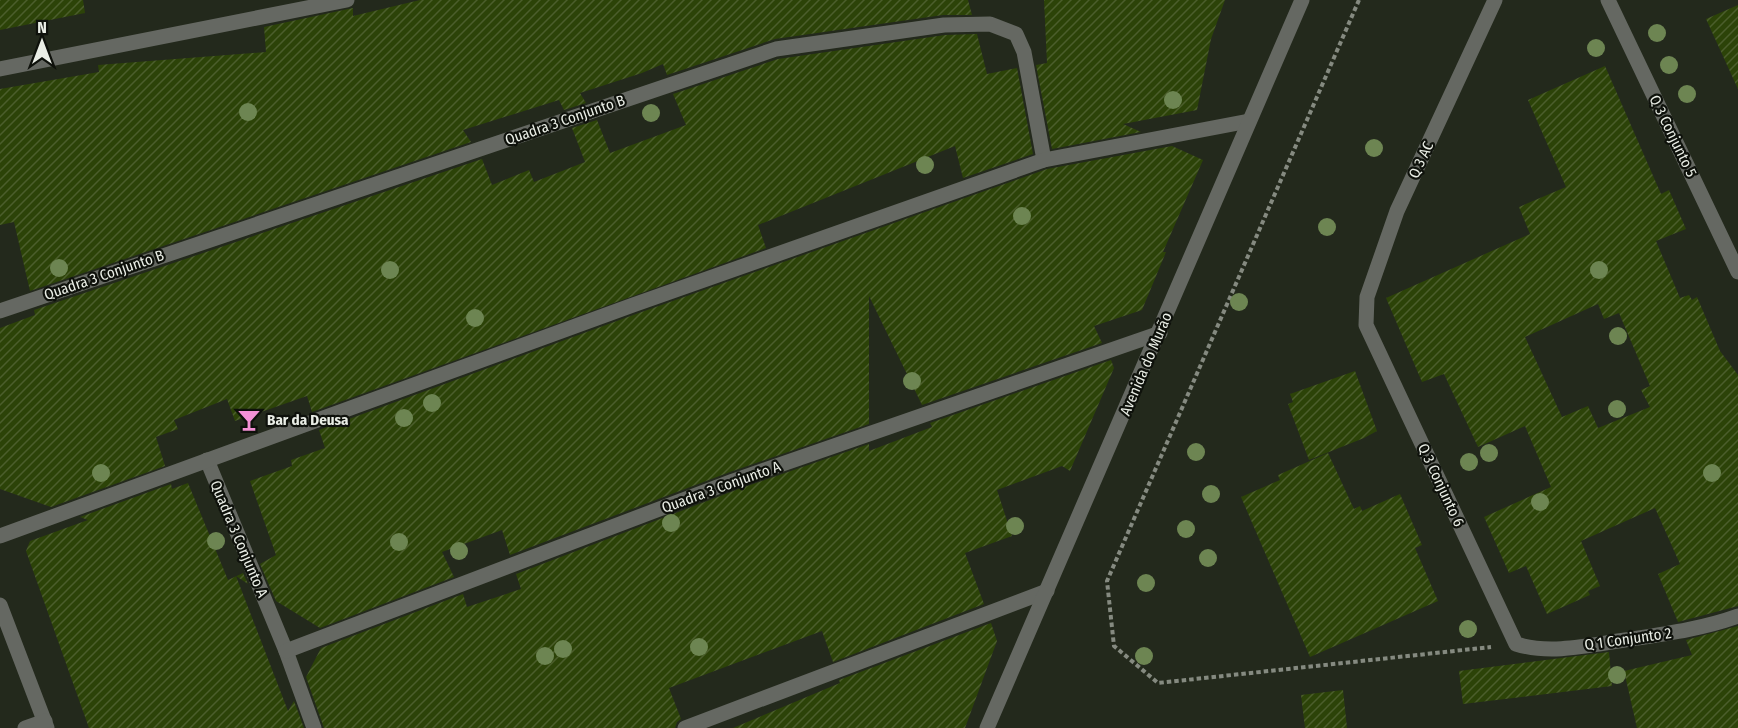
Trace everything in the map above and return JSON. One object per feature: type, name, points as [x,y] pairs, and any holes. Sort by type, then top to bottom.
[{"type":"street","points":[[0,69],[347,0]]},
{"type":"street","name":"Avenida do Murão","points":[[987,728],[1160,333],[1302,0]]},
{"type":"street","name":"Q 3 AC","points":[[1366,325],[1367,297],[1397,211],[1495,0]]},
{"type":"street","name":"Q 3 Conjunto 5","points":[[1608,0],[1738,272]]},
{"type":"street","name":"Quadra 3 Conjunto B","points":[[0,310],[776,50],[858,37],[944,25],[990,24],[1016,34],[1024,52],[1044,160]]},
{"type":"street","points":[[0,536],[633,305],[1044,160],[1249,120]]},
{"type":"street","name":"Q 3 Conjunto 6","points":[[1366,325],[1516,644]]},
{"type":"street","name":"Quadra 3 Conjunto A","points":[[286,651],[733,482],[1160,333]]},
{"type":"street","name":"Quadra 3 Conjunto A","points":[[207,460],[286,651],[314,728]]},
{"type":"street","points":[[685,728],[1047,591]]},
{"type":"street","points":[[0,605],[46,724],[25,728]]},
{"type":"street","name":"Q 1 Conjunto 2","points":[[1516,644],[1530,649],[1550,649],[1601,644],[1679,632],[1718,624],[1738,616]]},
{"type":"path","points":[[1359,0],[1107,581],[1114,646],[1158,683],[1516,644]]},
{"type":"building","points":[[0,0],[83,0],[85,13],[0,30]]},
{"type":"building","points":[[420,0],[968,0],[972,15],[943,15],[775,39],[667,75],[663,64],[580,93],[586,103],[564,110],[559,100],[463,130],[471,142],[30,291],[14,222],[0,225],[0,89],[99,72],[98,65],[266,52],[264,27],[353,8],[353,16]]},
{"type":"building","points":[[1044,0],[1225,0],[1211,39],[1197,110],[1123,124],[1141,132],[1052,149],[1036,65],[1047,63]]},
{"type":"building","points":[[1738,5],[1738,89],[1706,19]]},
{"type":"building","points":[[977,34],[987,74],[1017,68],[1033,154],[963,178],[955,146],[758,225],[766,248],[312,412],[307,396],[235,421],[227,399],[174,420],[178,429],[156,437],[165,466],[51,507],[0,489],[0,328],[35,315],[34,310],[482,159],[492,185],[529,170],[534,182],[585,162],[572,128],[597,120],[610,153],[686,125],[673,94],[778,59],[945,35]]},
{"type":"building","points":[[1605,66],[1661,194],[1669,190],[1686,229],[1656,241],[1680,298],[1689,295],[1692,300],[1697,297],[1720,351],[1738,375],[1738,606],[1678,622],[1658,574],[1680,564],[1655,508],[1581,541],[1600,586],[1588,591],[1590,595],[1547,614],[1526,566],[1509,573],[1484,517],[1551,487],[1525,426],[1478,447],[1444,374],[1422,382],[1386,298],[1530,234],[1519,207],[1566,187],[1528,100]],"holes":[[[1598,304],[1604,319],[1619,313],[1650,386],[1641,390],[1650,407],[1598,428],[1588,406],[1562,417],[1525,337]]]},
{"type":"building","points":[[1172,146],[1203,160],[1163,252],[1166,252],[1142,310],[1094,326],[1102,343],[922,405],[869,296],[869,424],[730,472],[510,555],[502,530],[442,552],[454,577],[320,628],[276,601],[260,564],[276,555],[250,481],[292,466],[291,460],[325,448],[319,430],[636,314],[1047,169]]},
{"type":"building","points":[[1111,360],[1114,368],[1070,471],[1062,466],[997,490],[1012,536],[965,553],[984,604],[833,662],[822,631],[669,688],[681,719],[675,728],[324,728],[306,677],[321,648],[463,594],[467,607],[521,589],[516,574],[736,490],[869,444],[869,451],[932,427],[930,423]]},
{"type":"building","points":[[1355,371],[1377,431],[1309,460],[1288,404],[1293,402],[1290,394]]},
{"type":"building","points":[[1328,453],[1354,509],[1360,506],[1362,511],[1400,494],[1422,545],[1415,548],[1438,601],[1310,657],[1241,497],[1280,480],[1278,475]]},
{"type":"building","points":[[188,483],[228,580],[236,576],[288,711],[294,701],[304,728],[89,728],[26,551],[30,541],[88,520],[80,517],[171,484],[172,489]]},
{"type":"building","points":[[243,573],[248,584],[236,576]]},
{"type":"building","points":[[991,623],[997,641],[965,728],[733,728],[840,683],[839,680]]},
{"type":"building","points":[[1738,626],[1738,728],[1637,728],[1624,671],[1692,655],[1686,640]]},
{"type":"building","points":[[1609,652],[1612,686],[1463,704],[1459,671]]},
{"type":"building","points":[[1343,690],[1347,728],[1305,728],[1301,695]]},
{"type":"place","name":"Bar da Deusa","points":[[249,420]]}]
